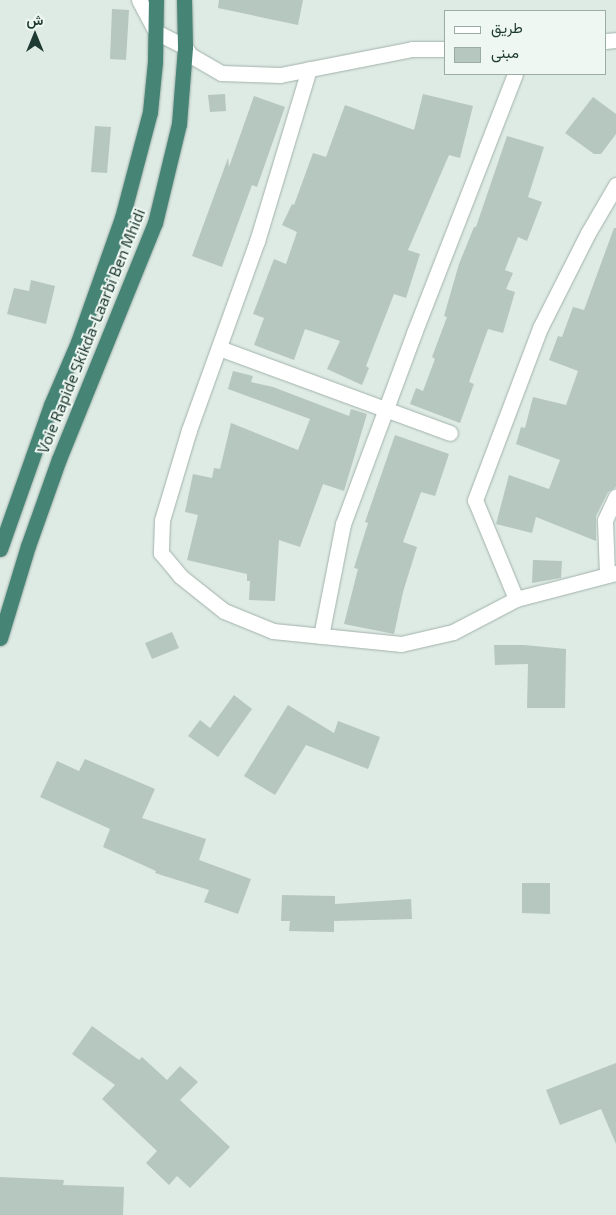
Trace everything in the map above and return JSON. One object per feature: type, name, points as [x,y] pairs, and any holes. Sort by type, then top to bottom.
[{"type":"highway","name":"Voie Rapide Skikda-Laarbi Ben Mhidi","points":[[0,548],[48,414],[78,342],[122,218],[150,112],[156,32],[156,0]]},
{"type":"highway","name":"Voie Rapide Skikda-Laarbi Ben Mhidi","points":[[0,638],[28,546],[59,459],[154,223],[176,144],[185,47],[184,0]]},
{"type":"street","points":[[139,0],[156,32],[185,47],[190,55],[222,74],[280,75],[412,50],[444,49]]},
{"type":"street","points":[[309,70],[257,241],[189,430],[162,520],[161,554],[180,576],[224,611],[273,630],[401,644],[453,632],[516,599],[612,574],[605,520],[616,496]]},
{"type":"street","points":[[322,636],[343,524],[515,75]]},
{"type":"street","points":[[516,599],[475,500],[540,328],[588,233],[616,186]]},
{"type":"street","points":[[219,348],[450,433]]},
{"type":"building","points":[[219,0],[303,0],[298,25],[218,8]]},
{"type":"building","points":[[112,9],[129,10],[126,60],[110,59]]},
{"type":"building","points":[[225,94],[226,111],[210,112],[208,95]]},
{"type":"building","points":[[423,94],[473,106],[460,158],[449,155],[408,250],[420,254],[406,298],[394,294],[366,366],[369,368],[362,385],[327,369],[340,341],[305,329],[294,360],[254,345],[264,318],[253,314],[274,259],[286,264],[297,232],[282,225],[292,204],[294,205],[313,153],[326,157],[345,105],[414,130]]},
{"type":"building","points":[[254,96],[285,107],[257,187],[252,185],[222,267],[192,256],[228,158],[229,167]]},
{"type":"building","points":[[593,97],[616,114],[616,134],[601,154],[594,154],[565,133]]},
{"type":"building","points":[[95,126],[111,127],[107,173],[91,172]]},
{"type":"building","points":[[507,136],[544,147],[528,197],[542,202],[527,241],[518,237],[505,270],[513,273],[506,289],[515,292],[503,333],[488,329],[469,382],[474,384],[460,423],[410,404],[416,388],[423,391],[435,359],[432,357],[447,317],[444,316],[459,264],[474,227],[476,227]]},
{"type":"building","points":[[614,228],[616,228],[616,487],[608,492],[596,516],[596,541],[536,517],[532,533],[496,524],[509,475],[549,489],[560,460],[516,444],[521,427],[525,428],[533,397],[566,405],[578,371],[549,360],[558,336],[562,337],[573,307],[584,310]]},
{"type":"building","points":[[31,280],[55,286],[46,324],[7,314],[14,288],[29,291]]},
{"type":"building","points":[[233,371],[253,376],[251,382],[273,387],[349,416],[351,409],[367,414],[344,491],[323,484],[300,547],[279,540],[275,601],[249,600],[250,581],[247,581],[247,574],[187,560],[198,515],[185,512],[193,474],[212,478],[214,468],[220,469],[231,423],[298,450],[310,419],[228,389]]},
{"type":"building","points":[[395,435],[449,454],[435,496],[421,492],[403,542],[417,547],[403,592],[394,634],[344,624],[358,569],[354,568],[368,523],[365,522]]},
{"type":"building","points":[[533,560],[562,561],[561,578],[532,583]]},
{"type":"building","points":[[172,632],[179,648],[152,659],[145,643]]},
{"type":"building","points":[[494,645],[524,645],[566,649],[565,708],[527,708],[528,664],[495,665]]},
{"type":"building","points":[[234,695],[252,709],[218,757],[188,736],[200,720],[210,728]]},
{"type":"building","points":[[288,705],[334,733],[338,721],[380,737],[368,769],[306,745],[275,795],[244,776]]},
{"type":"building","points":[[85,759],[155,789],[142,818],[206,839],[199,860],[251,879],[238,914],[204,902],[209,890],[155,873],[156,871],[103,847],[110,829],[40,797],[57,761],[79,771]]},
{"type":"building","points":[[522,883],[550,883],[550,914],[522,913]]},
{"type":"building","points":[[282,895],[335,896],[335,904],[411,899],[412,919],[334,921],[334,932],[289,931],[290,921],[281,921]]},
{"type":"building","points":[[92,1026],[139,1060],[142,1057],[167,1080],[180,1066],[198,1082],[180,1100],[230,1147],[190,1188],[177,1176],[169,1185],[146,1163],[157,1151],[102,1099],[115,1085],[72,1054]]},
{"type":"building","points":[[616,1063],[616,1144],[601,1109],[560,1125],[546,1090]]},
{"type":"building","points":[[0,1177],[64,1180],[63,1185],[124,1187],[123,1215],[0,1215]]}]
